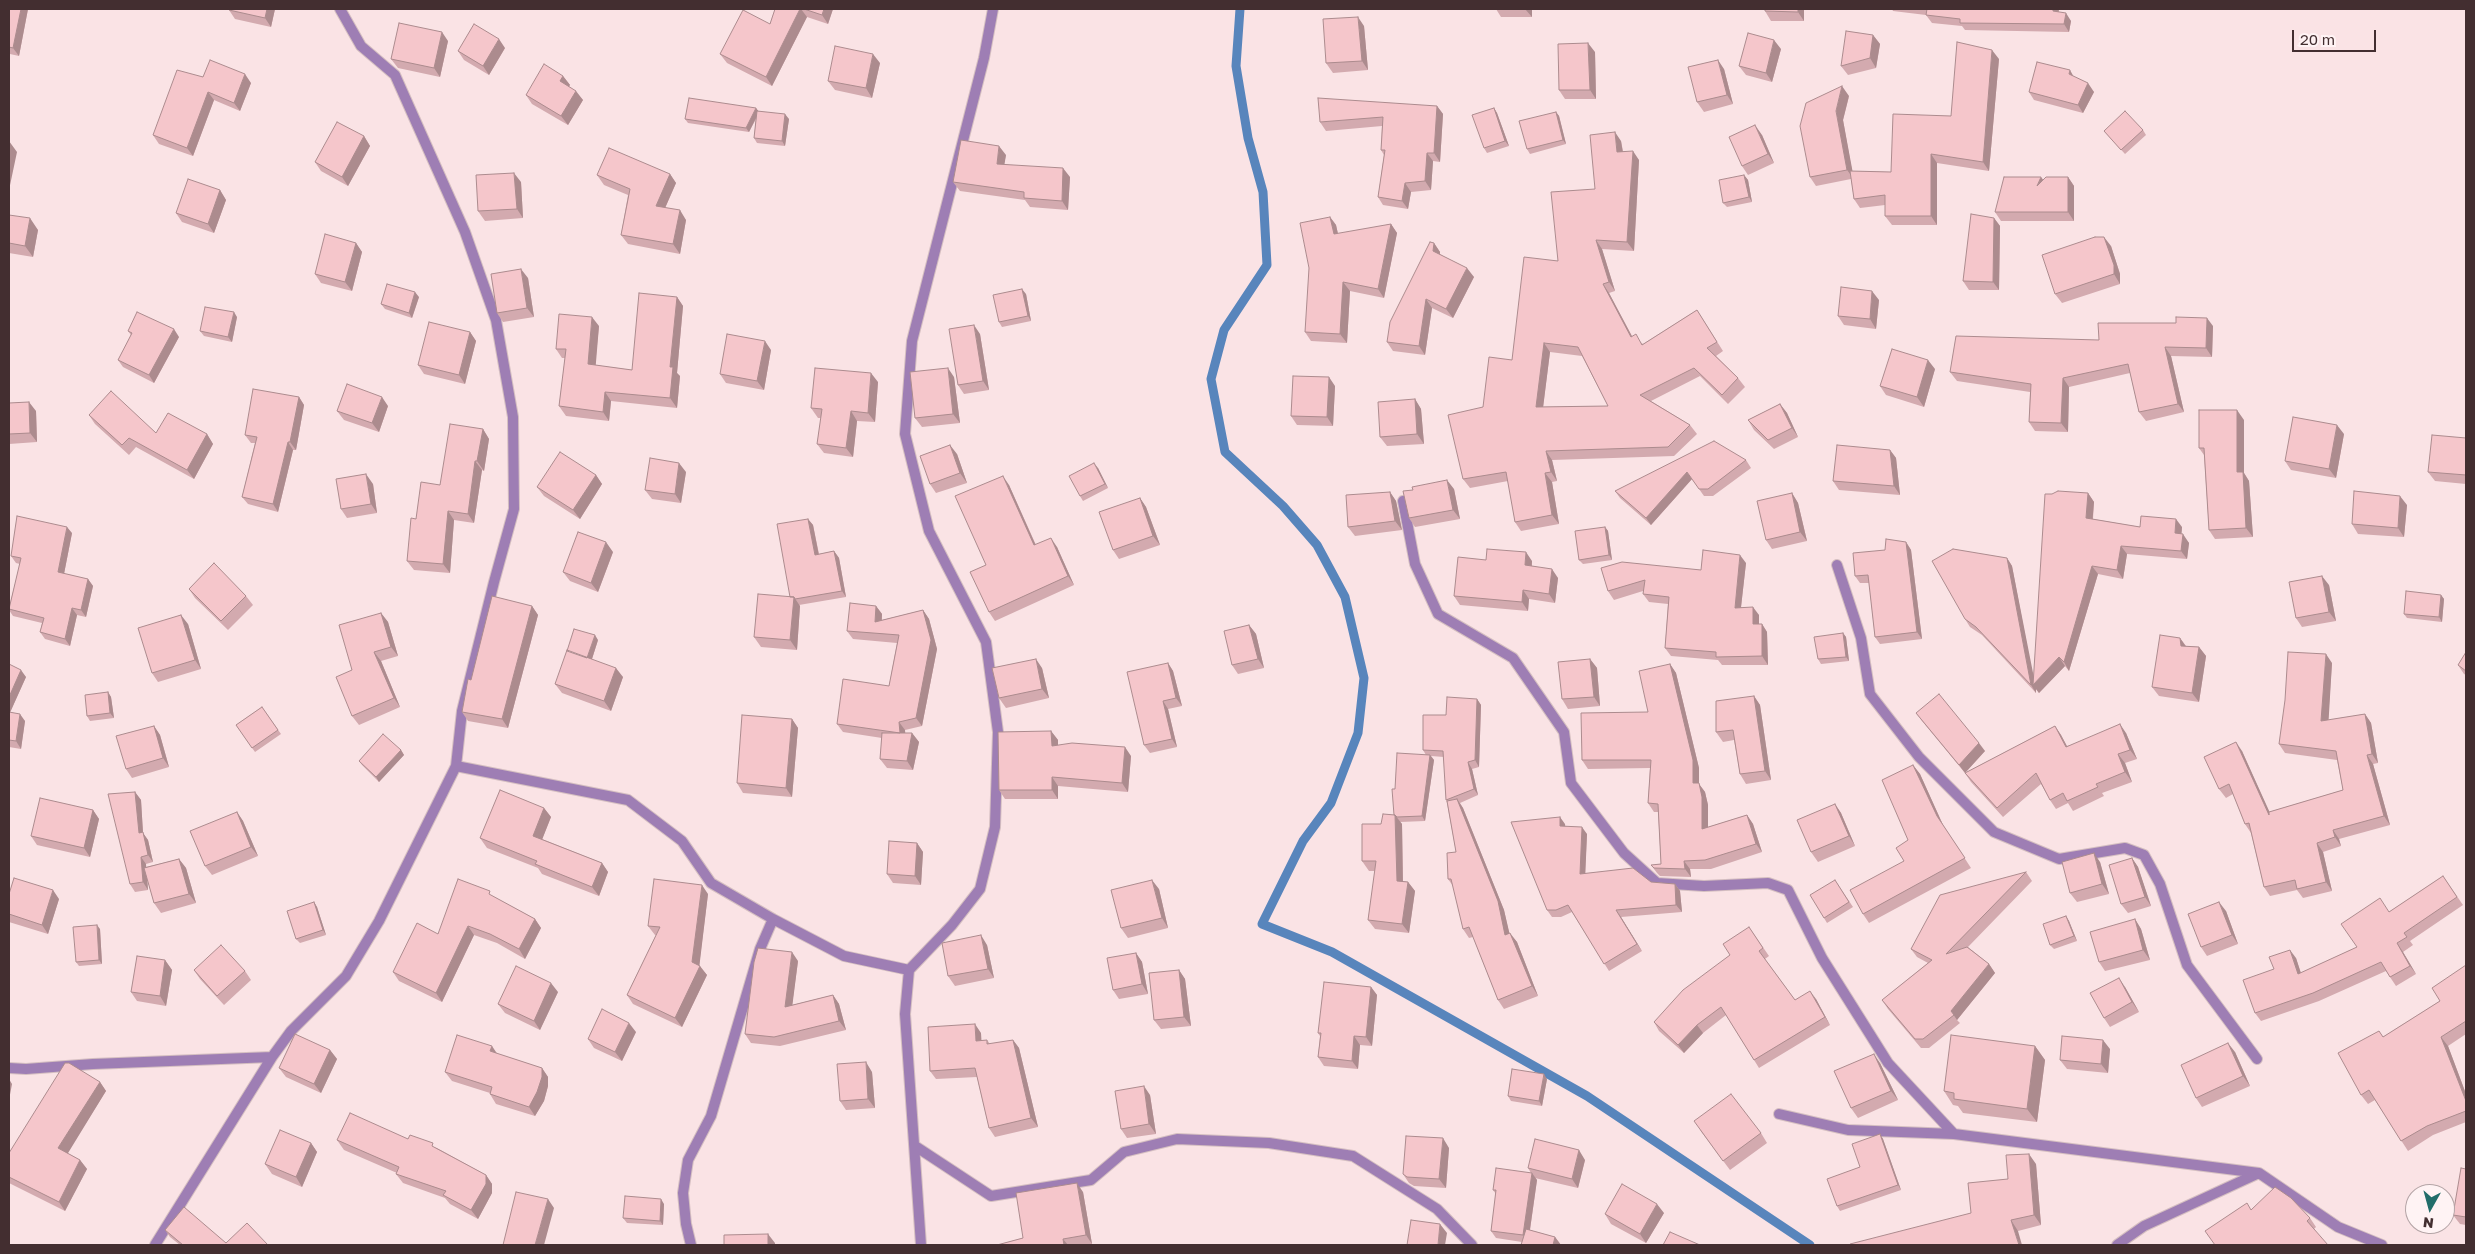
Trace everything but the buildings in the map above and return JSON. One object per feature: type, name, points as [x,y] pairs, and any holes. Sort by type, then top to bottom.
[{"type":"street","points":[[155,1245],[272,1057],[291,1031],[346,976],[378,921],[456,766],[462,711],[514,509],[512,417],[496,320],[465,232],[395,75],[360,46],[340,9]]},
{"type":"street","points":[[921,1245],[905,1014],[909,970],[952,924],[980,889],[995,827],[998,732],[986,642],[929,531],[905,434],[912,341],[984,58],[993,9]]},
{"type":"street","points":[[1403,500],[1415,564],[1438,614],[1513,658],[1564,732],[1571,783],[1624,853],[1657,883],[1704,886],[1768,883],[1788,890],[1822,958],[1888,1063],[1954,1134]]},
{"type":"street","points":[[1836,565],[1861,638],[1870,694],[1919,758],[1994,832],[2059,859],[2125,848],[2144,855],[2160,884],[2187,965],[2257,1059]]},
{"type":"street","points":[[456,766],[628,800],[682,841],[711,883],[773,919],[844,956],[909,970]]},
{"type":"street","points":[[691,1245],[686,1224],[683,1193],[688,1160],[711,1116],[760,949],[773,919]]},
{"type":"street","points":[[9,1068],[26,1069],[93,1064],[272,1057]]},
{"type":"street","points":[[1779,1114],[1848,1130],[1954,1134],[2259,1174],[2338,1227],[2382,1245]]},
{"type":"street","points":[[915,1146],[991,1196],[1091,1180],[1124,1152],[1177,1139],[1269,1143],[1352,1156],[1437,1209],[1472,1245]]},
{"type":"street","points":[[2117,1245],[2144,1226],[2259,1174]]},
{"type":"waterway","points":[[1240,9],[1236,66],[1248,138],[1263,192],[1267,265],[1224,330],[1211,379],[1225,452],[1283,506],[1317,545],[1345,597],[1364,678],[1358,733],[1331,803],[1303,841],[1262,924],[1332,952],[1587,1096],[1810,1245]]}]
